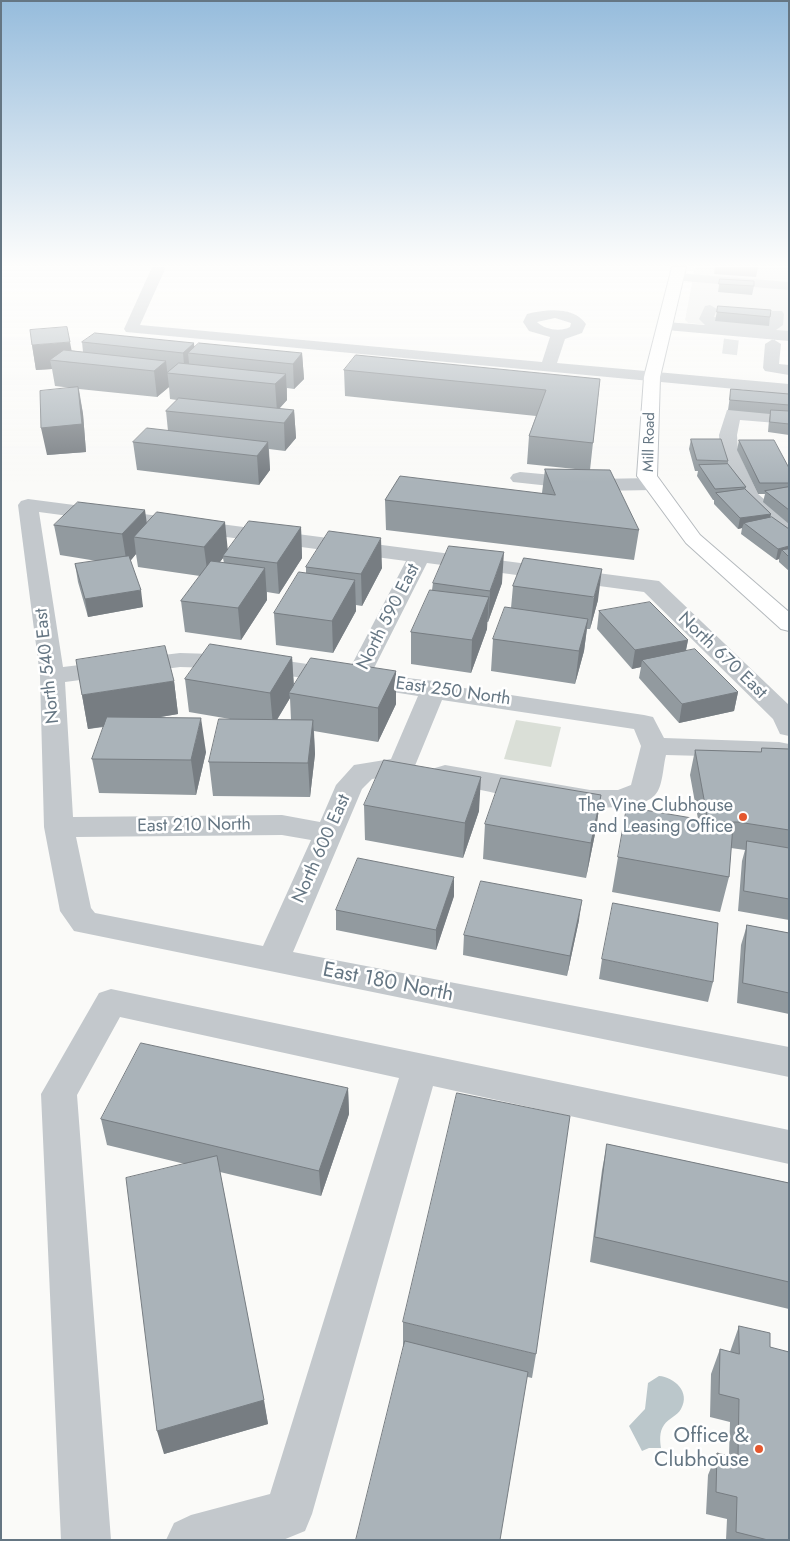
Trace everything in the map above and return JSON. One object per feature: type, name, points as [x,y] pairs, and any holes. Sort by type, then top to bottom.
[{"type":"main road","name":"Mill Road","points":[[662,339],[652,377],[647,476],[692,539],[789,624]]},
{"type":"street","points":[[185,339],[492,362],[789,389]]},
{"type":"street","points":[[548,367],[557,339]]},
{"type":"street","points":[[702,339],[767,340],[772,348],[771,368],[789,370]]},
{"type":"street","points":[[756,349],[789,346]]},
{"type":"street","points":[[482,378],[492,362]]},
{"type":"street","points":[[789,419],[733,414],[728,435],[728,451],[749,497],[789,532]]},
{"type":"street","points":[[520,478],[596,485],[653,484]]},
{"type":"street","name":"North 540 East","points":[[59,827],[52,676],[28,505],[420,555]]},
{"type":"street","name":"North 670 East","points":[[420,555],[651,586],[785,716],[786,744]]},
{"type":"street","name":"North 590 East","points":[[357,678],[420,555]]},
{"type":"street","name":"East 250 North","points":[[52,676],[180,660],[245,662],[434,689],[644,723],[654,746]]},
{"type":"street","points":[[402,767],[434,689]]},
{"type":"street","points":[[654,746],[786,744]]},
{"type":"street","name":"North 600 East","points":[[273,961],[350,785],[364,771],[402,767],[590,799],[622,799],[644,790],[654,746]]},
{"type":"street","name":"East 210 North","points":[[59,827],[282,825],[329,833]]},
{"type":"street","name":"East 180 North","points":[[59,827],[76,911],[86,923],[789,1062]]},
{"type":"street","points":[[86,1540],[59,1094],[111,1002],[789,1147]]},
{"type":"street","points":[[191,1540],[288,1514],[420,1068]]},
{"type":"shaded area","points":[[516,720],[561,727],[551,767],[504,759]]},
{"type":"shaded area","points":[[659,1376],[670,1379],[679,1386],[684,1397],[684,1403],[681,1409],[662,1428],[660,1436],[661,1448],[649,1448],[642,1451],[629,1426],[645,1409],[648,1383]]},
{"type":"building","points":[[31,339],[69,339],[70,342],[32,345]]},
{"type":"building","points":[[86,339],[154,339],[194,343],[183,353],[82,342]]},
{"type":"building","points":[[199,343],[302,353],[293,364],[188,353]]},
{"type":"building","points":[[64,350],[166,361],[154,371],[50,360]]},
{"type":"building","points":[[356,355],[600,379],[593,443],[529,436],[546,390],[344,370]]},
{"type":"building","points":[[179,363],[286,374],[275,384],[167,373]]},
{"type":"building","points":[[78,387],[82,424],[41,428],[40,391]]},
{"type":"building","points":[[731,389],[789,394],[789,405],[730,400]]},
{"type":"building","points":[[179,398],[294,410],[284,423],[166,411]]},
{"type":"building","points":[[771,410],[789,411],[789,424],[770,422]]},
{"type":"building","points":[[147,428],[268,442],[257,456],[133,442]]},
{"type":"building","points":[[691,439],[721,439],[728,461],[697,460]]},
{"type":"building","points":[[739,440],[774,440],[789,468],[789,483],[760,483]]},
{"type":"building","points":[[728,464],[746,487],[715,489],[699,465]]},
{"type":"building","points":[[545,469],[610,470],[639,530],[385,500],[400,476],[555,495]]},
{"type":"building","points":[[789,487],[789,510],[765,491]]},
{"type":"building","points":[[745,489],[771,514],[740,518],[716,493]]},
{"type":"building","points":[[78,502],[145,510],[122,534],[54,525]]},
{"type":"building","points":[[157,512],[225,522],[204,547],[134,537]]},
{"type":"building","points":[[772,517],[789,529],[789,546],[778,549],[744,523]]},
{"type":"building","points":[[249,521],[301,527],[277,563],[223,556]]},
{"type":"building","points":[[329,531],[381,538],[361,574],[306,567]]},
{"type":"building","points":[[449,546],[504,552],[490,591],[433,583]]},
{"type":"building","points":[[789,549],[789,557],[782,550]]},
{"type":"building","points":[[129,556],[141,590],[85,599],[75,564]]},
{"type":"building","points":[[524,558],[602,569],[594,597],[513,586]]},
{"type":"building","points":[[211,561],[265,568],[238,608],[181,601]]},
{"type":"building","points":[[299,572],[355,580],[332,621],[274,613]]},
{"type":"building","points":[[430,590],[489,597],[472,640],[411,632]]},
{"type":"building","points":[[650,602],[688,640],[635,650],[599,611]]},
{"type":"building","points":[[505,607],[588,619],[579,651],[493,639]]},
{"type":"building","points":[[210,644],[292,657],[270,693],[185,679]]},
{"type":"building","points":[[165,646],[174,681],[82,695],[76,660]]},
{"type":"building","points":[[695,649],[738,692],[682,704],[642,660]]},
{"type":"building","points":[[311,658],[396,671],[378,708],[289,693]]},
{"type":"building","points":[[107,717],[201,718],[191,760],[92,759]]},
{"type":"building","points":[[219,719],[313,720],[308,763],[209,762]]},
{"type":"building","points":[[762,748],[789,749],[789,830],[738,822],[708,821],[695,750],[761,752]]},
{"type":"building","points":[[384,760],[481,777],[465,823],[364,805]]},
{"type":"building","points":[[501,778],[601,795],[591,843],[485,824]]},
{"type":"building","points":[[627,807],[733,825],[729,877],[618,857]]},
{"type":"building","points":[[747,841],[789,848],[789,899],[744,891]]},
{"type":"building","points":[[358,858],[454,877],[436,930],[336,910]]},
{"type":"building","points":[[481,881],[582,900],[570,956],[464,935]]},
{"type":"building","points":[[613,903],[718,923],[713,982],[602,959]]},
{"type":"building","points":[[747,925],[789,933],[789,993],[743,983]]},
{"type":"building","points":[[141,1043],[348,1088],[319,1171],[101,1119]]},
{"type":"building","points":[[457,1093],[570,1116],[536,1354],[403,1322]]},
{"type":"building","points":[[607,1144],[789,1183],[789,1282],[595,1237]]},
{"type":"building","points":[[217,1156],[264,1400],[157,1431],[126,1178]]},
{"type":"building","name":"Office & Clubhouse","points":[[739,1326],[770,1333],[770,1347],[789,1352],[789,1540],[768,1540],[736,1532],[737,1497],[716,1492],[717,1453],[738,1458],[739,1399],[719,1394],[720,1349],[739,1354]]},
{"type":"building","points":[[405,1341],[528,1372],[500,1540],[356,1540]]},
{"type":"tunnel","points":[[723,346],[739,348]]},
{"type":"place","name":"The Vine Clubhouse and Leasing Office","points":[[743,817]]},
{"type":"place","name":"Office & Clubhouse","points":[[759,1449]]}]
